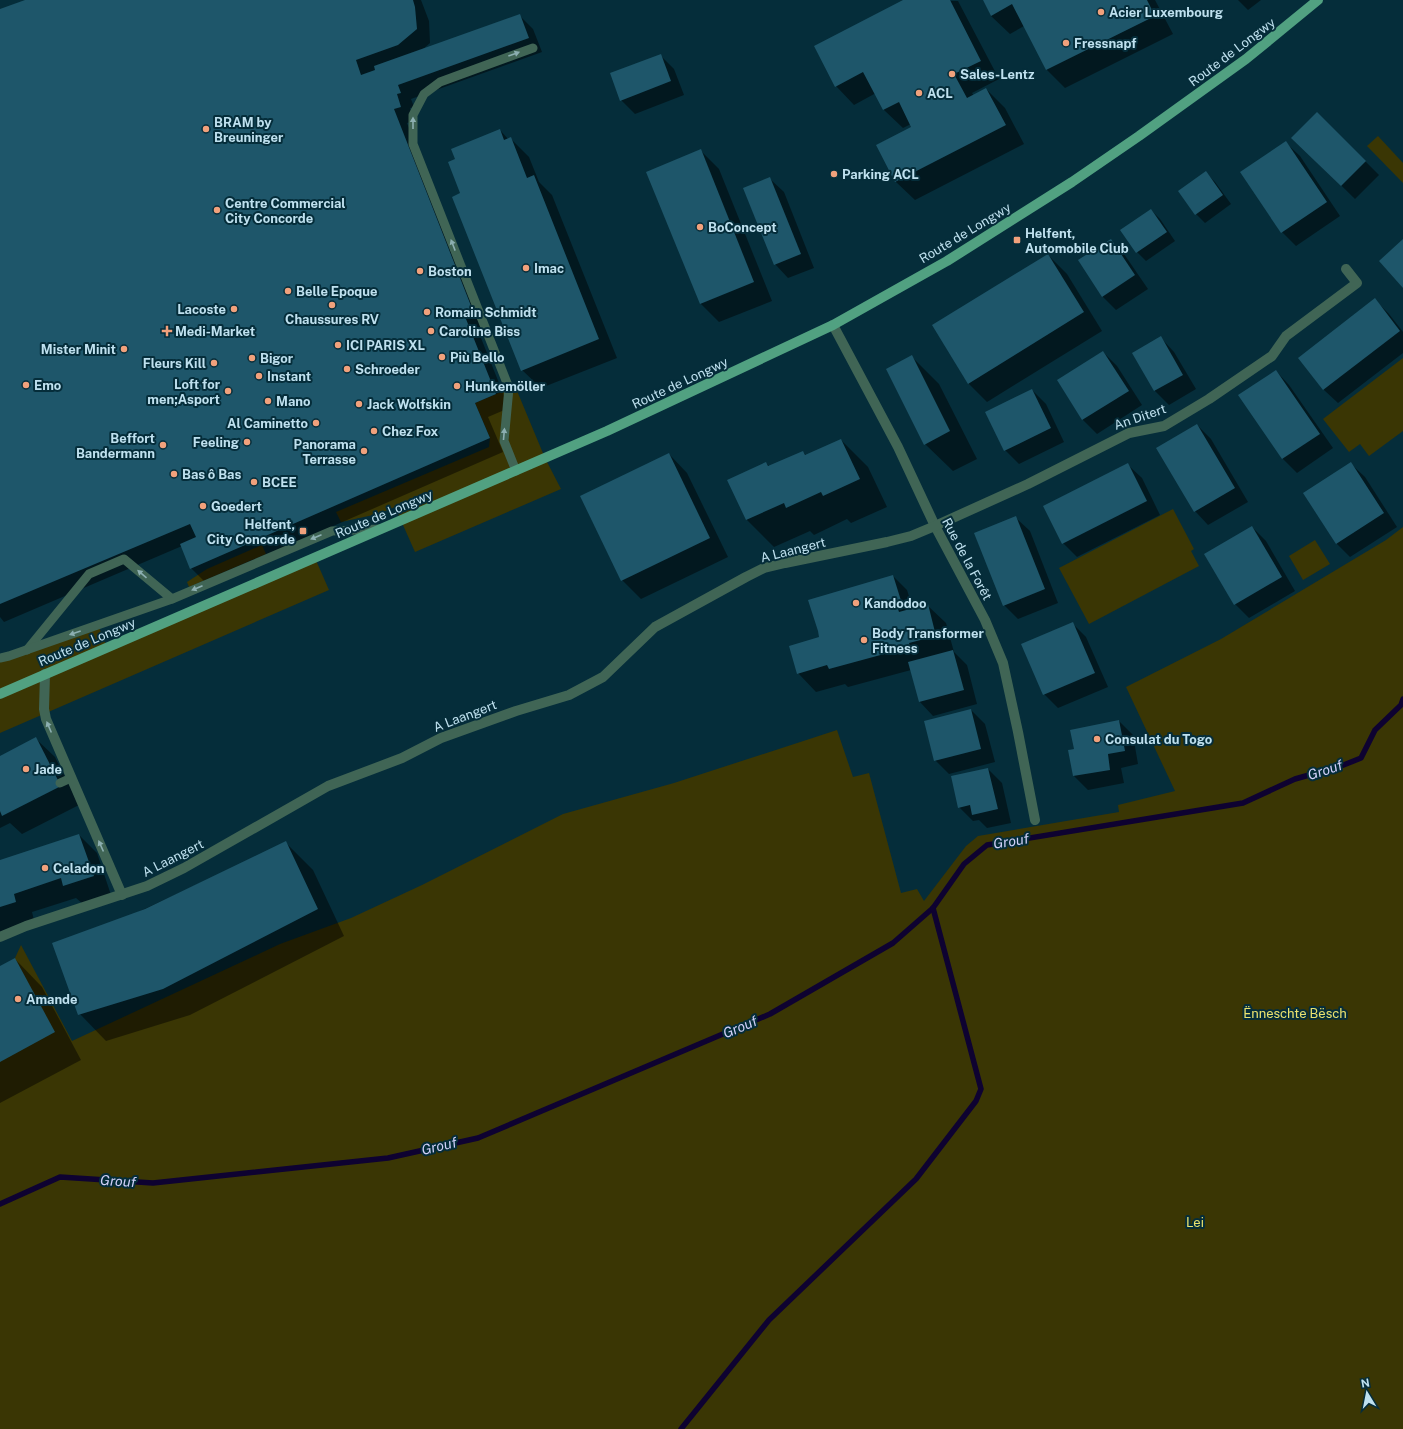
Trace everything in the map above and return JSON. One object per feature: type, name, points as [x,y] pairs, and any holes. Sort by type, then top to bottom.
[{"type":"main road","name":"Route de Longwy","points":[[0,694],[607,431],[833,325],[947,261],[1072,182],[1246,59],[1318,0]]},
{"type":"street","name":"An Ditert","points":[[935,526],[1028,484],[1129,433],[1164,426],[1209,399],[1272,356],[1286,336],[1357,283],[1346,269]]},
{"type":"street","name":"Rue de la Forêt","points":[[833,325],[898,447],[935,526],[985,620],[1003,663],[1035,820]]},
{"type":"street","name":"A Laangert","points":[[0,937],[26,926],[147,886],[184,868],[328,786],[402,758],[441,738],[516,711],[569,695],[603,677],[655,627],[764,568],[887,542],[911,536],[935,526]]},
{"type":"street","points":[[46,674],[44,709],[46,719],[122,895]]},
{"type":"lane","points":[[516,471],[504,441],[509,388],[413,144],[413,115],[424,94],[440,82],[532,48]]},
{"type":"lane","points":[[0,658],[28,650],[172,599],[332,531],[382,529]]},
{"type":"lane","points":[[28,650],[89,574],[124,559],[172,599]]},
{"type":"lane","points":[[60,783],[71,778]]},
{"type":"green space","points":[[1378,136],[1403,163],[1403,183],[1367,146]]},
{"type":"green space","points":[[1403,358],[1403,431],[1369,456],[1360,444],[1349,452],[1323,419]]},
{"type":"green space","points":[[515,386],[545,458],[561,489],[415,552],[395,507],[378,514],[341,522],[336,512],[489,447],[490,438],[475,403]]},
{"type":"green space","points":[[1173,509],[1194,549],[1191,551],[1199,566],[1089,624],[1059,568]]},
{"type":"green space","points":[[1403,527],[1403,1429],[0,1429],[0,1062],[15,958],[21,945],[72,1041],[280,944],[351,918],[422,885],[563,814],[674,783],[837,730],[853,777],[869,773],[901,893],[917,889],[924,901],[966,846],[978,836],[1119,812],[1118,805],[1175,791],[1126,687],[1221,639],[1386,540]]},
{"type":"green space","points":[[1315,540],[1330,564],[1303,580],[1289,556]]},
{"type":"green space","points":[[262,545],[266,554],[189,587],[187,582],[207,569]]},
{"type":"green space","points":[[315,558],[329,590],[0,733],[0,658],[98,625],[107,647]]},
{"type":"building","name":"Centre Commercial City Concorde","points":[[25,0],[413,0],[417,29],[398,45],[356,60],[361,75],[375,70],[374,66],[520,14],[529,38],[398,85],[401,93],[397,94],[401,107],[394,109],[473,311],[464,314],[496,394],[475,403],[490,438],[190,569],[180,544],[196,537],[190,524],[0,604],[0,9]]},
{"type":"building","name":"ACL","points":[[903,0],[950,0],[981,61],[954,74],[967,98],[986,88],[1006,125],[895,182],[876,145],[911,127],[899,102],[883,110],[863,72],[835,87],[814,46]]},
{"type":"building","name":"Fressnapf","points":[[983,0],[1147,0],[1155,16],[1046,70],[1012,4],[991,16]]},
{"type":"building","points":[[661,54],[671,81],[620,101],[610,73]]},
{"type":"building","points":[[1317,112],[1366,161],[1341,186],[1291,138]]},
{"type":"building","name":"Imac","points":[[500,129],[504,140],[511,137],[527,178],[534,175],[599,339],[521,371],[452,197],[460,193],[448,162],[455,159],[451,149]]},
{"type":"building","points":[[1286,141],[1327,202],[1281,233],[1240,172]]},
{"type":"building","name":"BoConcept","points":[[701,149],[754,282],[700,304],[646,172]]},
{"type":"building","points":[[1206,171],[1223,195],[1195,215],[1178,191]]},
{"type":"building","points":[[770,177],[801,254],[774,265],[743,188]]},
{"type":"building","points":[[1151,209],[1167,232],[1136,253],[1120,230]]},
{"type":"building","points":[[1111,239],[1135,275],[1102,297],[1078,260]]},
{"type":"building","points":[[1403,239],[1403,288],[1379,261]]},
{"type":"building","points":[[1048,254],[1084,312],[968,384],[932,325]]},
{"type":"building","points":[[1375,298],[1400,331],[1323,390],[1298,358]]},
{"type":"building","points":[[1161,336],[1183,375],[1154,391],[1132,353]]},
{"type":"building","points":[[1103,351],[1129,391],[1082,420],[1057,380]]},
{"type":"building","points":[[912,355],[950,431],[924,445],[886,369]]},
{"type":"building","points":[[1276,370],[1320,434],[1282,459],[1238,395]]},
{"type":"building","points":[[1032,389],[1051,428],[1004,451],[985,412]]},
{"type":"building","points":[[1197,424],[1235,488],[1194,512],[1156,448]]},
{"type":"building","points":[[841,439],[860,479],[823,496],[821,492],[786,508],[784,503],[746,520],[727,480],[766,462],[768,466],[803,451],[805,455]]},
{"type":"building","points":[[669,453],[710,538],[621,581],[580,496]]},
{"type":"building","points":[[1351,462],[1384,513],[1336,544],[1303,493]]},
{"type":"building","points":[[1128,463],[1147,501],[1062,544],[1043,506]]},
{"type":"building","points":[[1016,516],[1045,589],[1003,606],[974,533]]},
{"type":"building","points":[[1252,526],[1282,577],[1234,605],[1204,554]]},
{"type":"building","name":"Body Transformer Fitness","points":[[893,575],[903,607],[898,609],[899,612],[928,604],[936,636],[909,643],[910,647],[829,669],[827,665],[797,674],[789,646],[819,637],[808,600]]},
{"type":"building","points":[[1073,622],[1095,673],[1043,695],[1021,644]]},
{"type":"building","points":[[953,650],[964,690],[919,702],[908,662]]},
{"type":"building","points":[[971,709],[981,749],[934,761],[924,721]]},
{"type":"building","name":"Consulat du Togo","points":[[1119,720],[1125,751],[1108,754],[1110,770],[1073,776],[1068,750],[1074,749],[1070,730]]},
{"type":"building","name":"Jade","points":[[36,737],[61,786],[2,816],[0,811],[0,756]]},
{"type":"building","points":[[988,768],[998,809],[972,815],[970,805],[958,808],[951,776]]},
{"type":"building","name":"Celadon","points":[[79,834],[94,876],[63,886],[61,878],[14,894],[16,902],[0,907],[0,860]]},
{"type":"building","points":[[286,841],[318,909],[163,989],[78,1015],[52,943],[145,909]]},
{"type":"building","name":"Amande","points":[[15,958],[55,1032],[0,1062],[0,966]]},
{"type":"waterway","name":"Grouf","points":[[0,1204],[60,1177],[153,1183],[388,1158],[478,1138],[770,1014],[893,943],[933,908],[964,864],[987,845],[1243,803],[1295,779],[1341,766],[1361,758],[1375,730],[1401,705],[1403,699]]},
{"type":"waterway","points":[[681,1429],[769,1320],[916,1179],[976,1101],[981,1089],[933,908]]},
{"type":"place","name":"Acier Luxembourg","points":[[1101,12]]},
{"type":"place","name":"Fressnapf","points":[[1066,43]]},
{"type":"place","name":"Sales-Lentz","points":[[952,74]]},
{"type":"place","name":"ACL","points":[[919,93]]},
{"type":"place","name":"BRAM by Breuninger","points":[[206,129]]},
{"type":"place","name":"Parking ACL","points":[[834,174]]},
{"type":"place","name":"Centre Commercial City Concorde","points":[[217,210]]},
{"type":"place","name":"BoConcept","points":[[700,227]]},
{"type":"place","name":"Helfent, Automobile Club","points":[[1017,240]]},
{"type":"place","name":"Imac","points":[[526,268]]},
{"type":"place","name":"Boston","points":[[420,271]]},
{"type":"place","name":"Belle Epoque","points":[[288,291]]},
{"type":"place","name":"Chaussures RV","points":[[332,305]]},
{"type":"place","name":"Lacoste","points":[[234,309]]},
{"type":"place","name":"Romain Schmidt","points":[[427,312]]},
{"type":"place","name":"Medi-Market","points":[[167,331]]},
{"type":"place","name":"Caroline Biss","points":[[431,331]]},
{"type":"place","name":"ICI PARIS XL","points":[[338,345]]},
{"type":"place","name":"Mister Minit","points":[[124,349]]},
{"type":"place","name":"Più Bello","points":[[442,357]]},
{"type":"place","name":"Bigor","points":[[252,358]]},
{"type":"place","name":"Fleurs Kill","points":[[214,363]]},
{"type":"place","name":"Schroeder","points":[[347,369]]},
{"type":"place","name":"Instant","points":[[259,376]]},
{"type":"place","name":"Emo","points":[[26,385]]},
{"type":"place","name":"Hunkemöller","points":[[457,386]]},
{"type":"place","name":"Loft for men;Asport","points":[[228,391]]},
{"type":"place","name":"Mano","points":[[268,401]]},
{"type":"place","name":"Jack Wolfskin","points":[[359,404]]},
{"type":"place","name":"Al Caminetto","points":[[316,423]]},
{"type":"place","name":"Chez Fox","points":[[374,431]]},
{"type":"place","name":"Feeling","points":[[247,442]]},
{"type":"place","name":"Beffort Bandermann","points":[[163,445]]},
{"type":"place","name":"Panorama Terrasse","points":[[364,451]]},
{"type":"place","name":"Bas ô Bas","points":[[174,474]]},
{"type":"place","name":"BCEE","points":[[254,482]]},
{"type":"place","name":"Goedert","points":[[203,506]]},
{"type":"place","name":"Helfent, City Concorde","points":[[303,531]]},
{"type":"place","name":"Kandodoo","points":[[856,603]]},
{"type":"place","name":"Body Transformer Fitness","points":[[864,640]]},
{"type":"place","name":"Consulat du Togo","points":[[1097,739]]},
{"type":"place","name":"Jade","points":[[26,769]]},
{"type":"place","name":"Celadon","points":[[45,868]]},
{"type":"place","name":"Amande","points":[[18,999]]},
{"type":"park label","name":"Ënneschte Bësch","points":[[1295,1013]]},
{"type":"park label","name":"Lei","points":[[1195,1222]]}]
